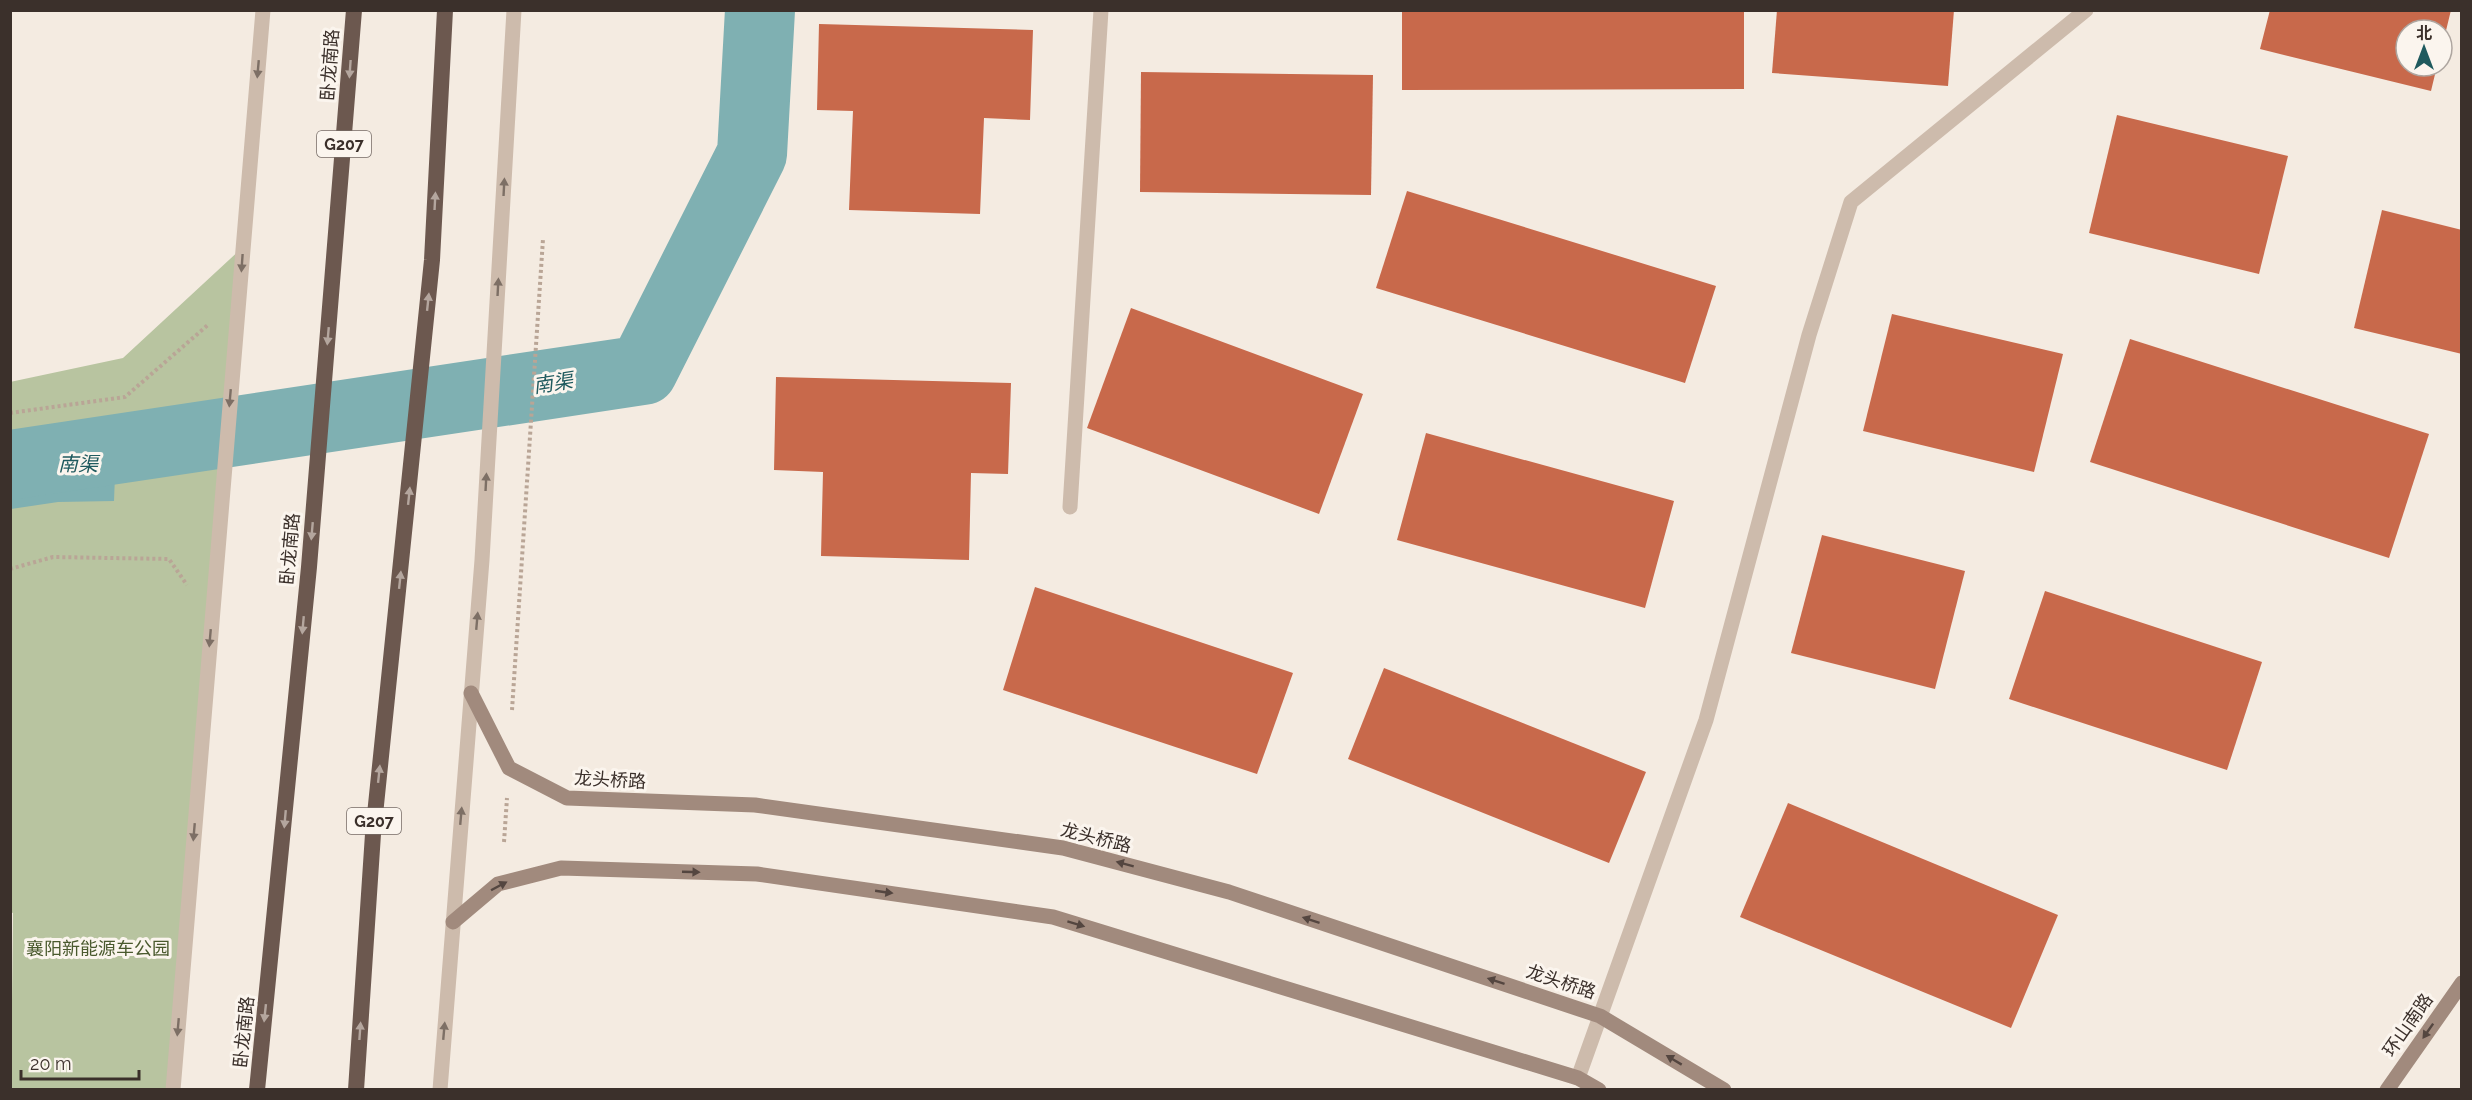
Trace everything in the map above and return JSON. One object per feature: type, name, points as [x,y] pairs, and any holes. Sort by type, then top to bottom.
[{"type":"highway","name":"卧龙南路","points":[[257,1089],[309,567],[354,10]]},
{"type":"highway","name":"G207","points":[[356,1089],[373,834],[432,260],[445,10]]},
{"type":"main road","points":[[471,693],[509,768]]},
{"type":"main road","name":"龙头桥路","points":[[509,768],[567,798],[755,805],[1063,848],[1229,892],[1600,1016],[1724,1089]]},
{"type":"main road","points":[[453,922],[498,884],[561,868],[757,874],[1053,917],[1578,1078],[1599,1089]]},
{"type":"main road","name":"环山南路","points":[[2387,1089],[2462,982]]},
{"type":"street","points":[[173,1089],[263,10]]},
{"type":"street","points":[[440,1089],[483,540],[514,10]]},
{"type":"street","points":[[1070,507],[1101,10]]},
{"type":"street","points":[[1578,1078],[1706,720],[1809,335],[1851,202],[2086,10]]},
{"type":"path","points":[[504,842],[543,239]]},
{"type":"path","points":[[10,413],[124,397],[239,298]]},
{"type":"path","points":[[10,569],[53,557],[169,559],[212,619]]},
{"type":"green space","name":"襄阳新能源车公园","points":[[243,247],[173,1089],[11,1089],[13,913],[10,912],[10,382],[123,358]]},
{"type":"water","name":"南渠","points":[[117,424],[114,501],[58,502],[11,509],[11,436],[34,431]]},
{"type":"building","points":[[1402,10],[1744,10],[1744,89],[1402,90]]},
{"type":"building","points":[[1777,10],[1954,10],[1948,86],[1772,73]]},
{"type":"building","points":[[2270,10],[2451,10],[2449,18],[2394,18],[2394,78],[2434,78],[2431,91],[2260,49]]},
{"type":"building","points":[[819,24],[1033,30],[1030,120],[984,118],[980,214],[849,210],[853,111],[817,110]]},
{"type":"building","points":[[1141,72],[1373,75],[1371,195],[1140,192]]},
{"type":"building","points":[[2117,115],[2288,156],[2259,274],[2089,233]]},
{"type":"building","points":[[1407,191],[1716,286],[1685,383],[1376,288]]},
{"type":"building","points":[[2382,210],[2462,230],[2462,354],[2354,328]]},
{"type":"building","points":[[1131,308],[1363,394],[1319,514],[1087,428]]},
{"type":"building","points":[[1892,314],[2063,354],[2034,472],[1863,431]]},
{"type":"building","points":[[2130,339],[2429,434],[2389,558],[2090,462]]},
{"type":"building","points":[[776,377],[1011,383],[1008,474],[971,473],[969,560],[821,556],[823,472],[774,470]]},
{"type":"building","points":[[1426,433],[1674,501],[1645,608],[1397,540]]},
{"type":"building","points":[[1822,535],[1965,571],[1935,689],[1791,653]]},
{"type":"building","points":[[1035,587],[1293,673],[1257,774],[1003,690]]},
{"type":"building","points":[[2045,591],[2262,662],[2227,770],[2009,699]]},
{"type":"building","points":[[1384,668],[1646,772],[1609,863],[1348,759]]},
{"type":"building","points":[[1788,803],[2058,915],[2011,1028],[1740,917]]},
{"type":"waterway","name":"南渠","points":[[10,465],[643,370],[752,154],[760,10]]}]
